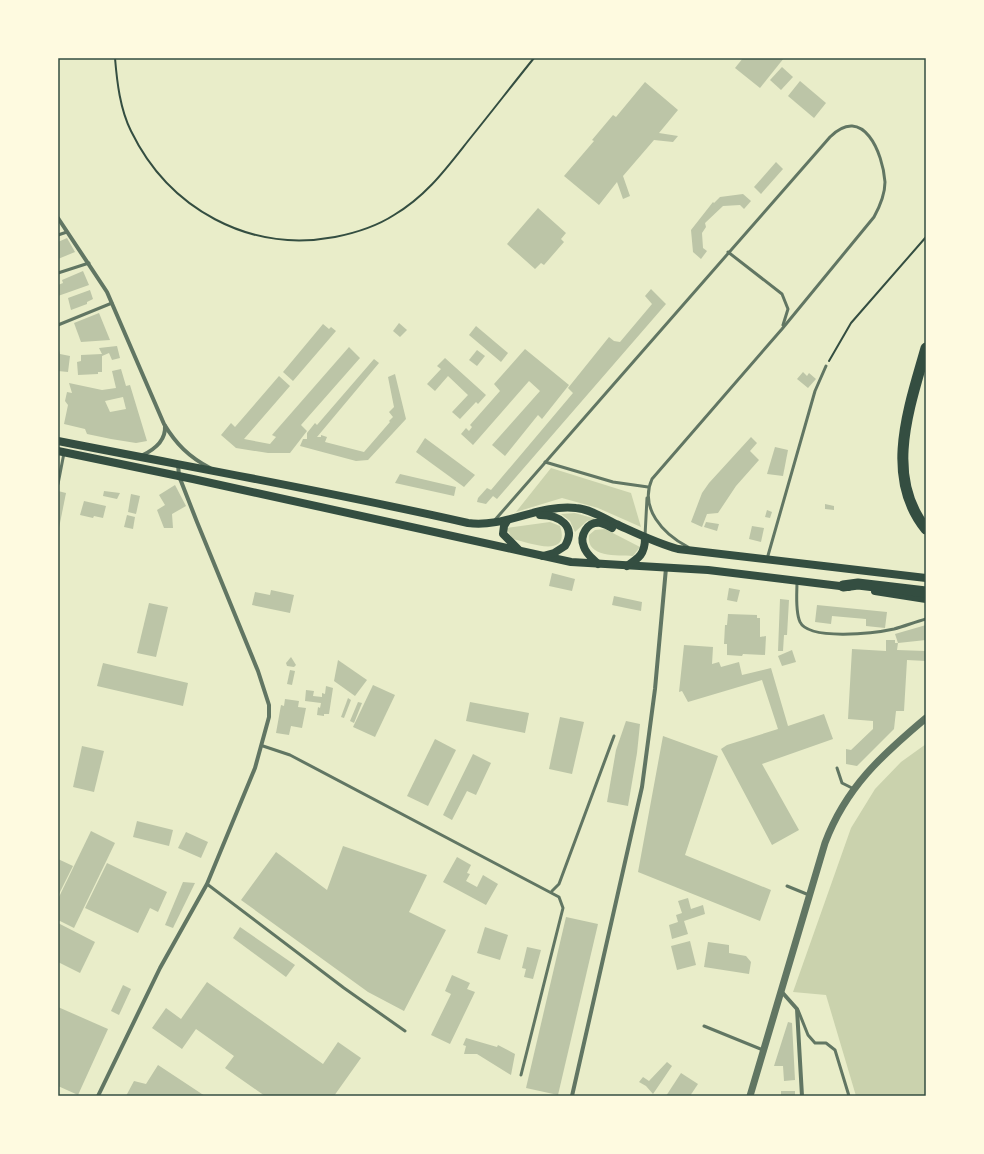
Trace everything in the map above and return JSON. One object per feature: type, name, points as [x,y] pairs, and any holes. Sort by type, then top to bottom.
[{"type":"highway","points":[[926,348],[908,412],[903,453],[903,472],[912,505],[926,529]]},
{"type":"highway","points":[[843,586],[858,584],[926,592]]},
{"type":"main road","points":[[58,441],[137,458],[178,464],[398,507],[468,523],[482,525],[491,524],[559,508],[577,508],[596,514],[662,545],[698,552],[926,578]]},
{"type":"main road","points":[[61,452],[179,476],[571,562],[708,570],[843,586],[926,599]]},
{"type":"main road","points":[[529,514],[559,518],[568,527],[568,541],[565,546],[554,553],[542,556]]},
{"type":"main road","points":[[508,521],[504,526],[502,534],[521,551]]},
{"type":"main road","points":[[598,564],[585,549],[582,540],[585,531],[593,524],[604,524],[627,535],[645,538]]},
{"type":"main road","points":[[626,566],[640,558],[643,553],[645,538]]},
{"type":"street","points":[[58,218],[88,262],[112,302],[164,424],[173,439],[189,456],[218,472]]},
{"type":"street","points":[[137,458],[160,443],[165,432],[164,424]]},
{"type":"street","points":[[98,1096],[160,968],[207,884],[262,746],[269,717],[269,705],[265,690],[179,476],[178,464]]},
{"type":"street","points":[[572,1096],[642,788],[655,689],[666,568]]},
{"type":"street","points":[[750,1096],[829,834],[839,812],[854,789],[887,752],[926,718]]},
{"type":"street","points":[[781,990],[797,1009],[802,1096]]},
{"type":"lane","points":[[491,524],[728,252],[838,129],[848,125],[857,126],[873,141],[882,166],[885,182],[884,195],[880,206],[863,232],[782,329],[652,478],[648,487],[645,538]]},
{"type":"lane","points":[[58,235],[67,232]]},
{"type":"lane","points":[[728,252],[782,294],[788,309],[782,329]]},
{"type":"lane","points":[[58,273],[88,262]]},
{"type":"lane","points":[[58,325],[112,302]]},
{"type":"lane","points":[[767,559],[815,391],[826,366]]},
{"type":"lane","points":[[58,484],[61,452]]},
{"type":"lane","points":[[545,462],[613,482],[648,487]]},
{"type":"lane","points":[[648,495],[652,512],[662,526],[680,543],[698,552]]},
{"type":"lane","points":[[796,580],[800,621],[810,630],[839,634],[871,633],[894,629],[926,619]]},
{"type":"lane","points":[[552,892],[559,884],[614,736]]},
{"type":"lane","points":[[262,746],[290,755],[559,896],[563,908],[521,1075]]},
{"type":"lane","points":[[837,768],[842,783],[854,789]]},
{"type":"lane","points":[[207,884],[344,988],[405,1031]]},
{"type":"lane","points":[[787,886],[810,896]]},
{"type":"lane","points":[[797,1009],[808,1035],[815,1043],[826,1043],[835,1050],[849,1096]]},
{"type":"lane","points":[[704,1026],[763,1050]]},
{"type":"path","points":[[115,58],[118,89],[131,131],[158,175],[179,196],[210,218],[245,233],[282,240],[315,240],[354,233],[394,216],[433,185],[534,58]]},
{"type":"path","points":[[826,366],[843,334],[851,323],[926,237]]},
{"type":"green space","points":[[551,468],[631,493],[641,527],[598,508],[562,498],[516,512]]},
{"type":"green space","points":[[575,513],[596,519],[587,521],[575,532],[570,521],[561,514]]},
{"type":"green space","points":[[550,522],[560,526],[562,536],[560,543],[554,546],[538,545],[513,539],[506,528]]},
{"type":"green space","points":[[605,529],[640,547],[633,556],[611,555],[597,551],[592,548],[589,542],[589,535],[595,530]]},
{"type":"green space","points":[[926,744],[926,1096],[856,1096],[826,995],[793,992],[851,828],[875,789],[901,762]]},
{"type":"building","points":[[743,58],[784,58],[760,88],[735,68]]},
{"type":"building","points":[[782,67],[793,77],[781,90],[770,80]]},
{"type":"building","points":[[800,81],[826,103],[814,118],[788,96]]},
{"type":"building","points":[[645,82],[678,110],[659,133],[678,136],[673,142],[654,140],[623,176],[630,196],[623,199],[617,182],[599,205],[564,176],[594,141],[592,140],[613,115],[616,117]]},
{"type":"building","points":[[776,162],[783,169],[761,194],[754,187]]},
{"type":"building","points":[[743,194],[751,201],[744,209],[740,205],[723,206],[705,223],[706,227],[702,233],[703,248],[707,251],[701,259],[693,252],[691,230],[713,202],[714,203],[720,197]]},
{"type":"building","points":[[538,208],[566,233],[561,239],[564,242],[544,265],[541,263],[535,269],[507,244]]},
{"type":"building","points":[[67,238],[75,252],[58,259],[58,242]]},
{"type":"building","points":[[83,271],[89,285],[58,296],[58,285],[63,283],[62,280]]},
{"type":"building","points":[[651,289],[666,304],[497,499],[493,496],[486,504],[477,502],[478,498],[487,488],[491,490],[573,393],[568,388],[609,337],[614,341],[620,342],[652,304],[645,296]]},
{"type":"building","points":[[90,290],[93,299],[87,302],[87,304],[71,310],[68,298]]},
{"type":"building","points":[[99,313],[110,340],[81,342],[74,323]]},
{"type":"building","points":[[399,323],[407,330],[400,337],[393,331]]},
{"type":"building","points":[[323,324],[329,329],[331,327],[336,331],[293,381],[283,372]]},
{"type":"building","points":[[476,326],[508,353],[501,362],[469,335]]},
{"type":"building","points":[[117,346],[120,358],[112,360],[109,353],[102,356],[102,372],[98,372],[98,374],[78,375],[77,362],[81,361],[81,355],[102,354],[99,348]]},
{"type":"building","points":[[58,347],[60,354],[70,356],[68,372],[58,371]]},
{"type":"building","points":[[349,347],[360,358],[301,425],[307,431],[290,453],[268,453],[236,448],[221,435],[231,423],[235,427],[279,376],[290,386],[244,439],[270,444],[276,437],[272,435]]},
{"type":"building","points":[[525,349],[569,385],[542,419],[538,415],[505,456],[492,445],[540,391],[529,381],[473,445],[461,434],[466,428],[469,431],[472,427],[470,425],[500,391],[494,384]]},
{"type":"building","points":[[477,350],[485,356],[477,366],[469,360]]},
{"type":"building","points":[[445,358],[486,395],[478,404],[476,402],[460,419],[452,412],[468,395],[448,376],[435,391],[427,384],[441,369],[437,366]]},
{"type":"building","points":[[374,359],[379,363],[317,437],[321,437],[321,435],[327,437],[325,442],[364,452],[393,417],[389,412],[394,407],[388,377],[395,374],[406,419],[368,460],[356,461],[300,446],[303,439],[307,439],[307,433],[315,423],[317,425]]},
{"type":"building","points":[[121,369],[126,386],[130,385],[147,441],[136,443],[111,439],[87,434],[85,429],[64,424],[68,405],[65,401],[67,392],[72,393],[69,383],[102,390],[116,388],[112,371]],"holes":[[[123,397],[126,409],[110,412],[105,401]]]},
{"type":"building","points":[[803,372],[807,376],[809,373],[816,379],[808,388],[797,379]]},
{"type":"building","points":[[751,437],[757,443],[750,451],[759,460],[736,486],[718,513],[707,514],[702,527],[691,522],[702,493],[709,483]]},
{"type":"building","points":[[425,438],[475,475],[464,487],[416,452]]},
{"type":"building","points":[[775,447],[788,450],[783,476],[767,474]]},
{"type":"building","points":[[400,474],[456,487],[454,496],[395,483]]},
{"type":"building","points":[[175,485],[186,506],[172,514],[173,528],[164,528],[157,510],[165,505],[159,495]]},
{"type":"building","points":[[58,491],[66,493],[59,528],[58,528]]},
{"type":"building","points":[[104,491],[120,493],[117,499],[103,496]]},
{"type":"building","points":[[131,494],[140,496],[136,514],[128,512]]},
{"type":"building","points":[[84,501],[106,506],[103,518],[94,516],[93,518],[80,515]]},
{"type":"building","points":[[825,504],[834,506],[834,510],[825,509]]},
{"type":"building","points":[[767,510],[772,512],[770,518],[765,517]]},
{"type":"building","points":[[127,515],[135,517],[133,529],[124,527]]},
{"type":"building","points":[[706,522],[719,524],[717,531],[704,527]]},
{"type":"building","points":[[752,526],[764,528],[761,542],[749,539]]},
{"type":"building","points":[[552,573],[575,579],[572,591],[549,586]]},
{"type":"building","points":[[729,588],[740,590],[737,602],[727,600]]},
{"type":"building","points":[[271,590],[294,595],[290,613],[252,605],[255,592],[270,595]]},
{"type":"building","points":[[614,596],[642,602],[641,611],[612,605]]},
{"type":"building","points":[[780,599],[789,600],[787,635],[784,635],[783,651],[778,651]]},
{"type":"building","points":[[149,603],[168,607],[156,657],[137,653]]},
{"type":"building","points":[[817,605],[887,612],[885,628],[866,626],[866,619],[832,616],[831,624],[815,622]]},
{"type":"building","points":[[728,614],[757,615],[757,618],[760,618],[760,637],[766,636],[765,655],[727,655],[727,644],[724,644],[725,625],[727,625]]},
{"type":"building","points":[[926,625],[926,640],[898,643],[895,634]]},
{"type":"building","points":[[886,640],[895,640],[895,643],[898,643],[897,650],[926,651],[926,661],[907,660],[904,711],[896,711],[894,729],[857,766],[846,764],[846,749],[851,750],[873,729],[873,721],[848,719],[852,649],[886,651]]},
{"type":"building","points":[[684,645],[713,647],[712,664],[719,662],[721,667],[739,662],[742,675],[771,668],[788,726],[824,714],[833,739],[762,764],[799,830],[772,845],[721,749],[727,745],[778,729],[762,680],[688,702],[682,691],[679,692]]},
{"type":"building","points":[[792,650],[796,662],[782,666],[778,656]]},
{"type":"building","points":[[291,657],[296,665],[294,667],[287,666],[286,663]]},
{"type":"building","points":[[338,660],[367,680],[355,696],[334,681]]},
{"type":"building","points":[[103,663],[188,683],[183,706],[97,686]]},
{"type":"building","points":[[290,670],[295,671],[292,685],[287,684]]},
{"type":"building","points":[[373,685],[395,695],[375,737],[353,727]]},
{"type":"building","points":[[326,686],[333,688],[329,714],[324,714],[324,716],[317,715],[318,707],[320,708],[321,703],[305,701],[306,690],[314,691],[313,696],[322,697],[322,693],[325,694]]},
{"type":"building","points":[[348,698],[351,700],[344,718],[341,717]]},
{"type":"building","points":[[285,699],[299,701],[298,707],[306,708],[302,728],[291,726],[289,735],[276,733],[281,705],[284,706]]},
{"type":"building","points":[[358,702],[362,703],[354,723],[350,721]]},
{"type":"building","points":[[470,702],[529,713],[525,733],[466,721]]},
{"type":"building","points":[[560,717],[584,722],[572,774],[549,769]]},
{"type":"building","points":[[626,721],[640,724],[637,753],[628,806],[607,802],[616,750]]},
{"type":"building","points":[[663,736],[718,756],[685,855],[771,890],[760,921],[638,872]]},
{"type":"building","points":[[435,739],[456,750],[428,806],[407,796]]},
{"type":"building","points":[[82,746],[104,751],[94,792],[73,787]]},
{"type":"building","points":[[473,754],[491,763],[476,795],[467,791],[452,820],[443,815]]},
{"type":"building","points":[[137,821],[173,830],[169,846],[133,837]]},
{"type":"building","points":[[91,831],[115,843],[74,928],[58,920],[58,899]]},
{"type":"building","points":[[186,832],[208,842],[201,858],[178,848]]},
{"type":"building","points":[[343,846],[427,875],[409,912],[446,930],[404,1011],[368,992],[241,900],[276,852],[327,890]]},
{"type":"building","points":[[457,857],[471,865],[467,873],[470,874],[466,881],[477,887],[483,875],[498,884],[486,905],[443,882]]},
{"type":"building","points":[[58,859],[73,866],[59,894],[58,894]]},
{"type":"building","points":[[107,863],[167,892],[158,912],[150,908],[138,933],[85,908]]},
{"type":"building","points":[[183,882],[195,883],[173,928],[165,925]]},
{"type":"building","points":[[688,898],[691,909],[703,905],[705,914],[684,921],[688,934],[672,939],[669,925],[678,922],[676,915],[682,913],[678,901]]},
{"type":"building","points":[[566,917],[598,924],[558,1095],[526,1088]]},
{"type":"building","points":[[58,923],[95,942],[80,973],[58,962]]},
{"type":"building","points":[[240,927],[295,965],[286,977],[233,938]]},
{"type":"building","points":[[485,927],[508,935],[500,960],[477,953]]},
{"type":"building","points":[[690,941],[696,965],[677,970],[671,946]]},
{"type":"building","points":[[708,942],[729,945],[729,953],[746,956],[751,962],[749,974],[704,967]]},
{"type":"building","points":[[527,947],[541,950],[533,979],[524,977],[526,969],[522,968]]},
{"type":"building","points":[[452,975],[470,983],[467,989],[475,992],[450,1044],[431,1035],[451,994],[445,991]]},
{"type":"building","points":[[207,982],[323,1064],[338,1042],[361,1058],[334,1096],[265,1096],[225,1068],[234,1056],[196,1029],[182,1049],[152,1028],[166,1008],[181,1019]]},
{"type":"building","points":[[123,985],[131,989],[119,1015],[111,1011]]},
{"type":"building","points":[[58,1007],[108,1029],[78,1095],[58,1086]]},
{"type":"building","points":[[788,1022],[792,1023],[795,1080],[784,1081],[783,1066],[774,1066]]},
{"type":"building","points":[[466,1038],[497,1047],[498,1045],[515,1054],[511,1075],[477,1054],[464,1054],[466,1046],[463,1045]]},
{"type":"building","points":[[667,1062],[672,1066],[653,1094],[646,1086],[639,1082],[643,1077],[649,1081]]},
{"type":"building","points":[[158,1065],[205,1096],[126,1096],[134,1081],[146,1084]]},
{"type":"building","points":[[681,1073],[698,1084],[690,1096],[666,1096]]},
{"type":"building","points":[[781,1091],[795,1091],[795,1096],[781,1096]]}]
